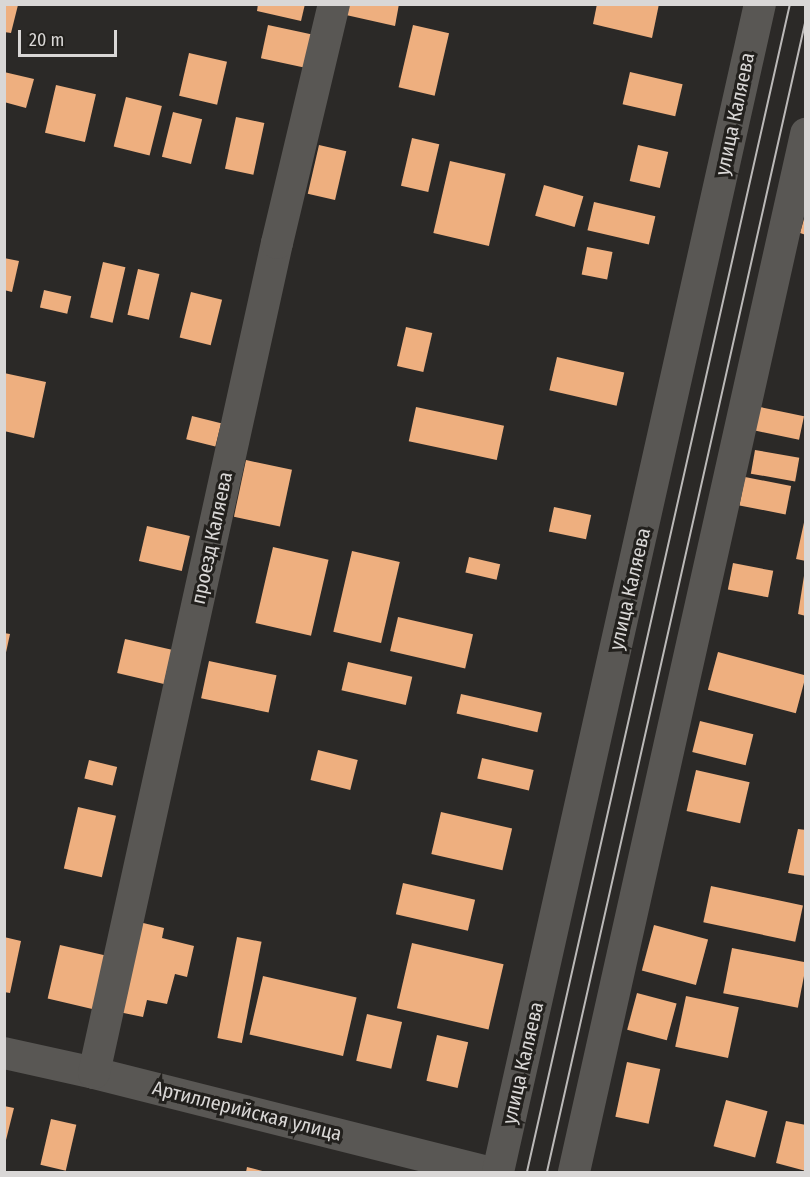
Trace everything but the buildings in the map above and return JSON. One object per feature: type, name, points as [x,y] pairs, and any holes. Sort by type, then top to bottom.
[{"type":"street","name":"проезд Каляева","points":[[94,1073],[277,243],[334,4]]},
{"type":"street","name":"улица Каляева","points":[[498,1173],[760,4]]},
{"type":"street","points":[[574,1173],[806,134]]},
{"type":"street","name":"Артиллерийская улица","points":[[4,1053],[94,1073],[489,1173]]},
{"type":"tram line","points":[[527,1172],[790,4]]},
{"type":"tram line","points":[[547,1172],[806,19]]}]
